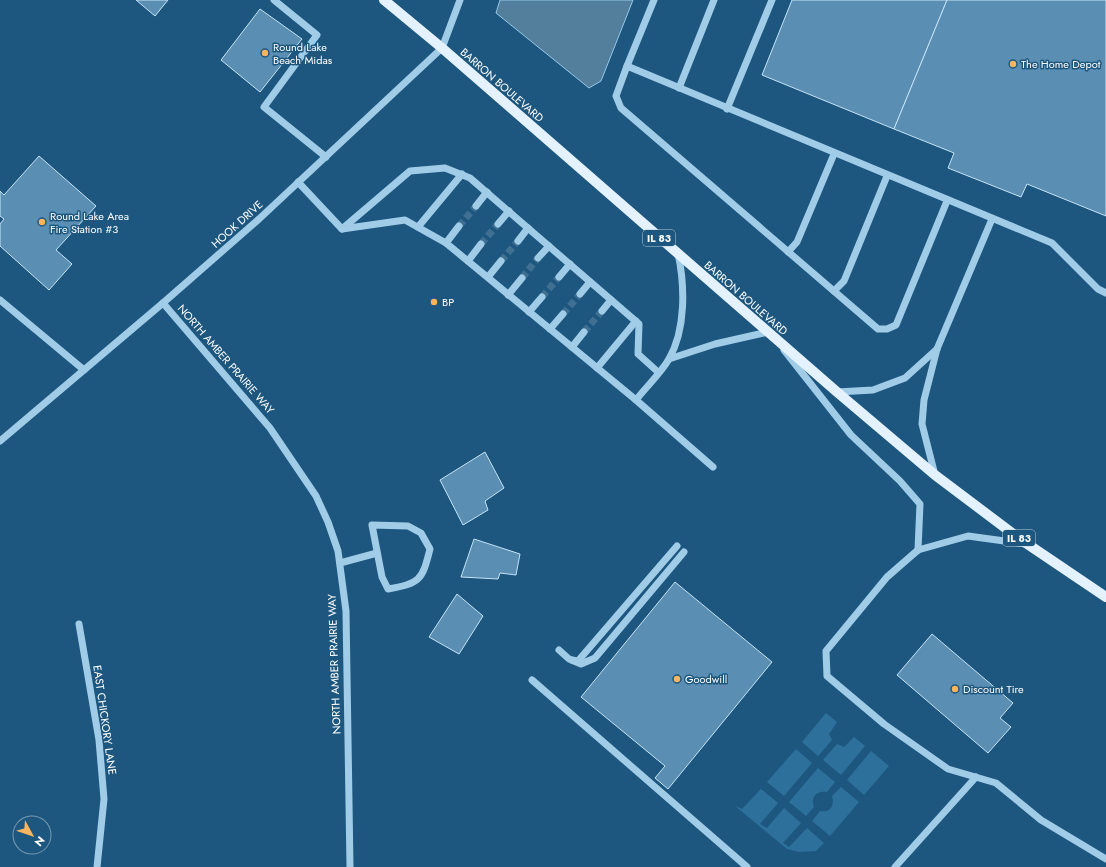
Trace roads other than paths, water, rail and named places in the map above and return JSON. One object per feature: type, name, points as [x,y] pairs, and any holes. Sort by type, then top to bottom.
[{"type":"main road","name":"BARRON BOULEVARD","points":[[384,0],[442,48],[771,335],[935,475],[1028,545],[1106,597]]},
{"type":"street","points":[[274,0],[317,35],[264,107],[326,157]]},
{"type":"street","name":"HOOK DRIVE","points":[[0,441],[163,303],[326,157],[442,48],[460,0]]},
{"type":"street","points":[[654,0],[616,96],[621,108],[878,329],[888,330],[896,325],[947,201]]},
{"type":"street","points":[[679,88],[714,0]]},
{"type":"street","points":[[727,108],[772,0]]},
{"type":"street","points":[[627,66],[834,154],[1052,243],[1098,289],[1106,293]]},
{"type":"street","points":[[788,252],[797,242],[834,154]]},
{"type":"street","points":[[342,229],[410,171],[445,168],[462,174],[470,178],[487,192],[639,324],[638,354],[658,372]]},
{"type":"street","points":[[418,227],[462,174]]},
{"type":"street","points":[[834,291],[844,281],[887,176]]},
{"type":"street","points":[[298,182],[342,229]]},
{"type":"street","points":[[476,206],[487,192]]},
{"type":"street","points":[[498,224],[509,211]]},
{"type":"street","points":[[935,475],[922,424],[924,400],[937,349],[979,253],[992,219]]},
{"type":"street","points":[[342,229],[405,220],[446,243],[636,400],[713,467]]},
{"type":"street","points":[[446,243],[459,226]]},
{"type":"street","points":[[518,241],[528,228]]},
{"type":"street","points":[[468,261],[481,244]]},
{"type":"street","points":[[538,258],[548,246]]},
{"type":"street","points":[[636,400],[669,359],[679,332],[682,304],[682,273],[678,254]]},
{"type":"street","points":[[488,278],[501,261]]},
{"type":"street","points":[[559,277],[570,264]]},
{"type":"street","points":[[508,294],[522,278]]},
{"type":"street","points":[[580,294],[590,282]]},
{"type":"street","points":[[529,312],[542,297]]},
{"type":"street","points":[[0,300],[84,370]]},
{"type":"street","points":[[602,311],[611,300]]},
{"type":"street","name":"NORTH AMBER PRAIRIE WAY","points":[[163,303],[270,428],[316,496],[328,522],[338,551],[346,611],[350,867]]},
{"type":"street","points":[[550,329],[563,314]]},
{"type":"street","points":[[597,368],[636,321]]},
{"type":"street","points":[[572,347],[584,332]]},
{"type":"street","points":[[669,359],[715,344],[771,335],[851,435],[900,481],[920,504],[918,550]]},
{"type":"street","points":[[837,392],[873,390],[904,378],[937,349]]},
{"type":"street","points":[[372,525],[408,526],[421,533],[430,549],[424,572],[410,585],[388,590],[382,577],[377,553],[372,525]]},
{"type":"street","points":[[1028,545],[968,536],[918,550],[887,577],[826,651],[827,676],[884,724],[948,769],[996,783],[1041,820],[1106,859]]},
{"type":"street","points":[[569,660],[578,661],[677,546]]},
{"type":"street","points":[[559,650],[569,660],[581,664],[595,658],[684,552]]},
{"type":"street","points":[[340,563],[377,553]]},
{"type":"street","name":"EAST CHICKORY LANE","points":[[79,624],[99,740],[104,799],[97,867]]},
{"type":"street","points":[[532,680],[747,867]]},
{"type":"street","points":[[895,867],[976,777]]},
{"type":"tunnel","points":[[459,226],[476,206]]},
{"type":"tunnel","points":[[481,244],[498,224]]},
{"type":"tunnel","points":[[501,261],[518,241]]},
{"type":"tunnel","points":[[522,278],[538,258]]},
{"type":"tunnel","points":[[542,297],[559,277]]},
{"type":"tunnel","points":[[563,314],[580,294]]},
{"type":"tunnel","points":[[584,332],[602,311]]},
{"type":"place","name":"Round Lake Beach Midas","points":[[265,53]]},
{"type":"place","name":"The Home Depot","points":[[1013,64]]},
{"type":"place","name":"Round Lake Area Fire Station #3","points":[[42,222]]},
{"type":"place","name":"BP","points":[[434,302]]},
{"type":"place","name":"Goodwill","points":[[677,679]]},
{"type":"place","name":"Discount Tire","points":[[955,689]]}]
